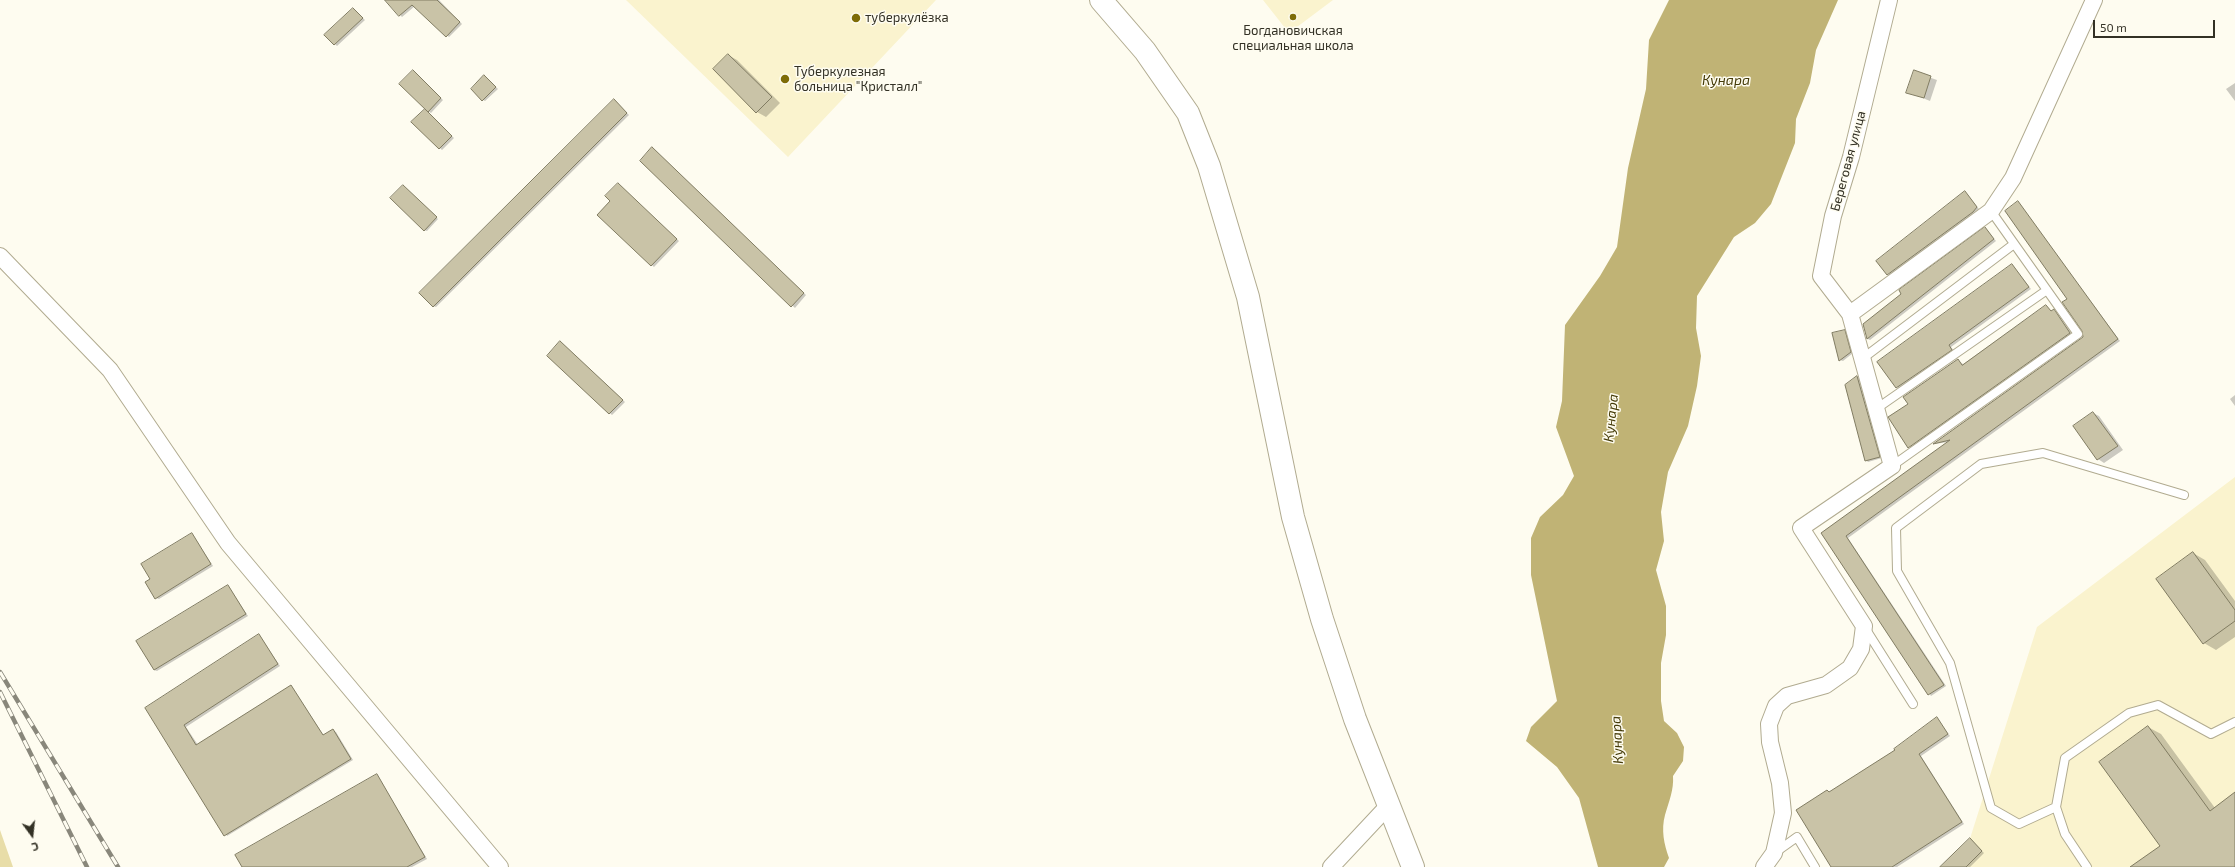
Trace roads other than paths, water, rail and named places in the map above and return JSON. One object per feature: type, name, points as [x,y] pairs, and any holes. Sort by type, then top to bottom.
[{"type":"street","points":[[1100,0],[1145,51],[1188,113],[1209,166],[1248,297],[1293,517],[1355,719],[1413,867]]},
{"type":"street","name":"Береговая улица","points":[[1850,314],[1821,276],[1833,216],[1851,157],[1889,0]]},
{"type":"street","points":[[1764,867],[1774,853],[1783,813],[1780,783],[1770,742],[1769,724],[1776,706],[1787,696],[1826,685],[1850,668],[1861,649],[1864,626],[1801,528],[1892,466],[1850,314],[1991,211],[2014,178],[2094,0]]},
{"type":"street","points":[[0,256],[110,370],[228,542],[500,867]]},
{"type":"street","points":[[1331,867],[1389,805]]},
{"type":"lane","points":[[1892,466],[2078,334],[1991,211]]},
{"type":"lane","points":[[1862,359],[2014,244]]},
{"type":"lane","points":[[1876,409],[2047,290]]},
{"type":"lane","points":[[2056,807],[2019,824],[1990,808],[1950,663],[1897,571],[1896,528],[1981,464],[2043,453],[2184,495]]},
{"type":"lane","points":[[1864,626],[1913,704]]},
{"type":"lane","points":[[2084,866],[2065,834],[2056,807],[2064,758],[2129,714],[2158,705],[2211,734],[2235,722]]},
{"type":"lane","points":[[1774,853],[1797,837],[1815,867]]},
{"type":"water","name":"Кунара","points":[[1669,0],[1838,0],[1816,50],[1810,83],[1796,119],[1795,143],[1771,204],[1755,223],[1734,237],[1697,296],[1696,328],[1701,356],[1697,386],[1688,426],[1668,472],[1661,512],[1664,541],[1656,570],[1666,606],[1666,635],[1661,663],[1661,701],[1664,721],[1677,733],[1684,747],[1683,761],[1673,776],[1672,791],[1663,826],[1669,858],[1664,867],[1598,867],[1579,798],[1557,767],[1526,741],[1531,727],[1557,701],[1531,575],[1531,538],[1540,517],[1563,495],[1574,476],[1556,427],[1562,401],[1565,325],[1600,276],[1617,247],[1628,168],[1646,89],[1649,40]]},
{"type":"railway","points":[[0,672],[118,867]]},
{"type":"railway","points":[[0,692],[87,867]]},
{"type":"place","name":"Богдановичская специальная школа","points":[[1293,17]]},
{"type":"place","name":"туберкулёзка","points":[[856,18]]},
{"type":"place","name":"Туберкулезная больница \"Кристалл\"","points":[[785,79]]}]
